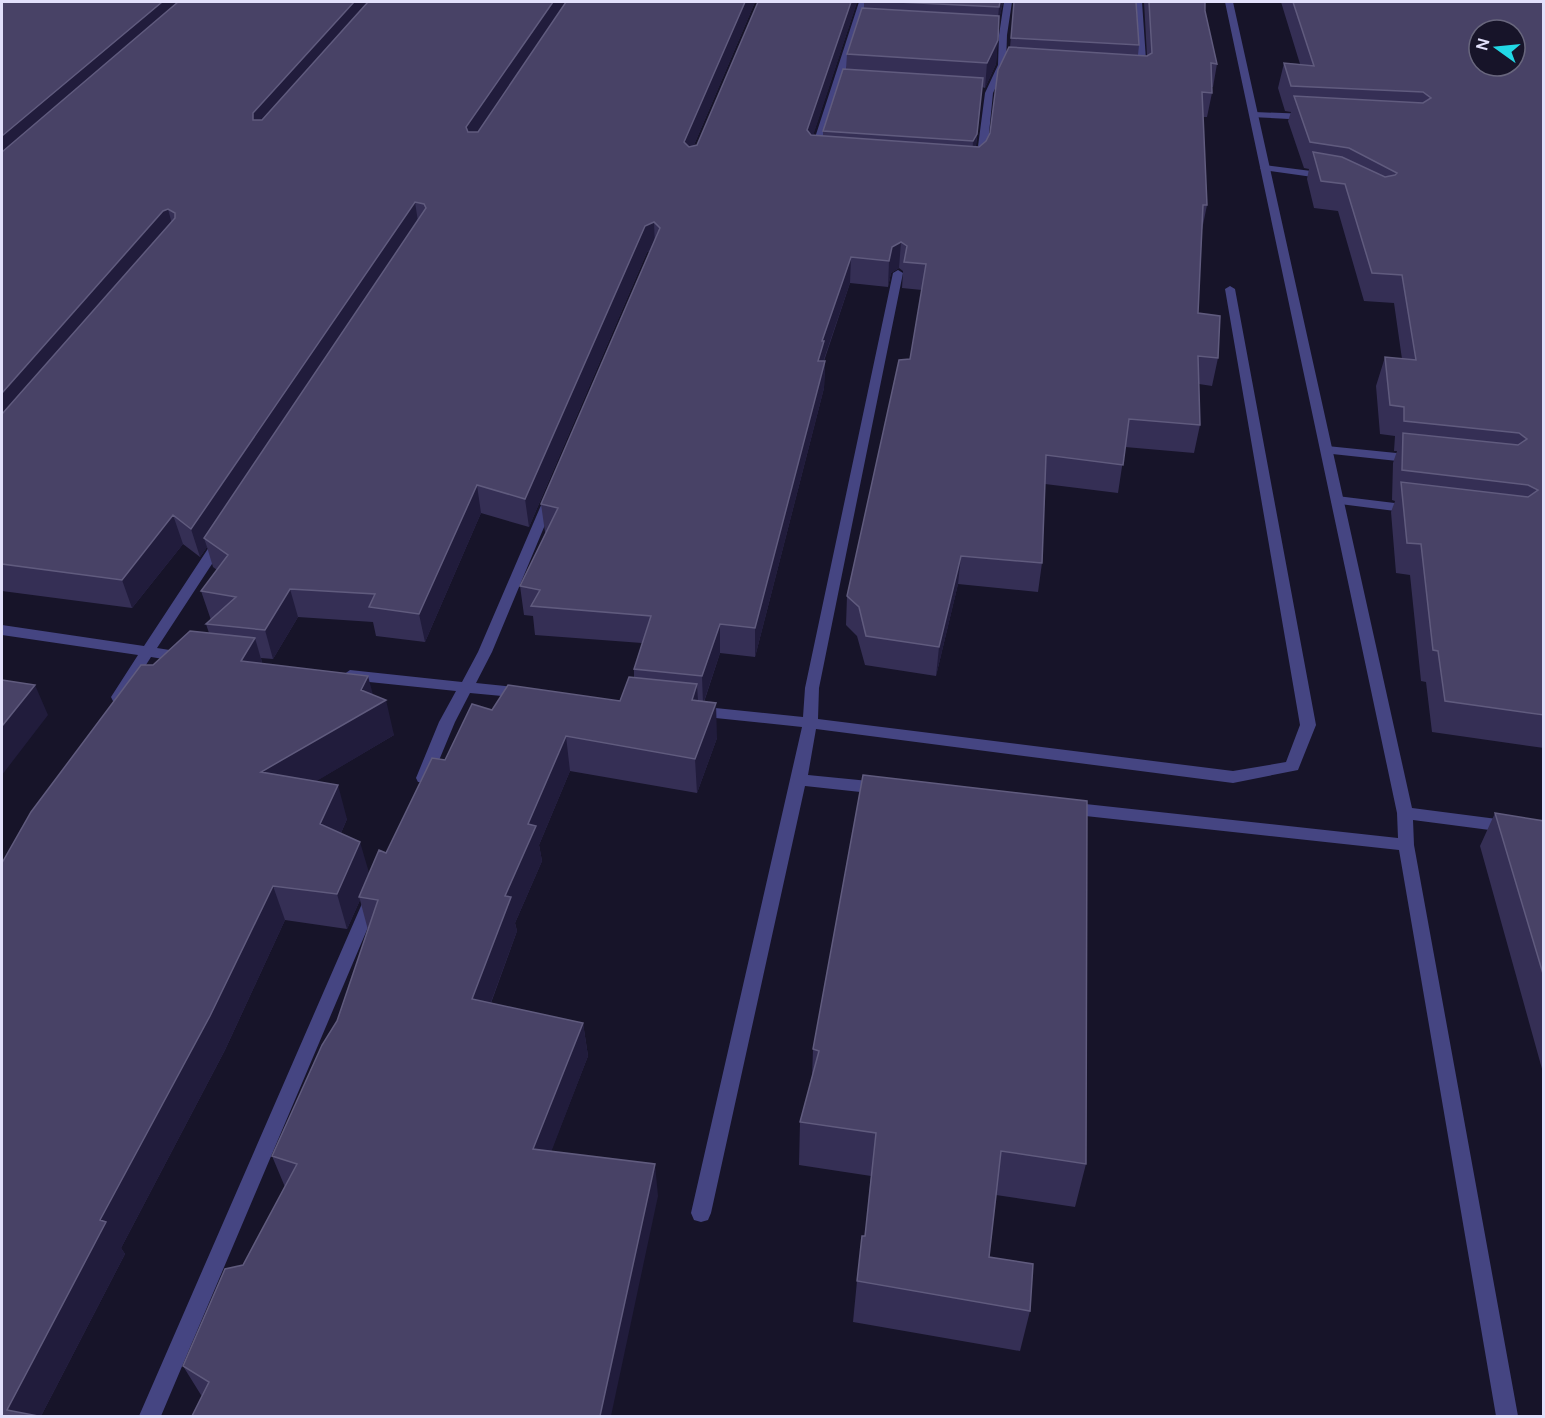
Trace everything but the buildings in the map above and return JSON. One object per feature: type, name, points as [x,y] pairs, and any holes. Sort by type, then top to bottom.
[{"type":"street","points":[[826,156],[814,155],[863,2]]},
{"type":"street","points":[[966,165],[977,166],[982,154],[989,93],[1002,65],[1003,35],[1008,2]]},
{"type":"street","points":[[1133,75],[1143,74],[1137,2]]},
{"type":"street","points":[[1229,2],[1405,813],[1406,845],[1508,1416]]},
{"type":"street","points":[[855,26],[866,27]]},
{"type":"street","points":[[991,34],[1003,35]]},
{"type":"street","points":[[1002,65],[1014,66]]},
{"type":"street","points":[[837,82],[849,83]]},
{"type":"street","points":[[977,93],[989,93]]},
{"type":"street","points":[[1254,114],[1323,118]]},
{"type":"street","points":[[1265,168],[1338,178]]},
{"type":"street","points":[[701,1213],[799,780],[810,723],[812,688],[898,273]]},
{"type":"street","points":[[679,709],[810,723],[1233,777],[1292,766],[1308,725],[1230,289]]},
{"type":"street","points":[[1327,450],[1428,461]]},
{"type":"street","points":[[414,800],[447,722],[485,652],[558,479]]},
{"type":"street","points":[[1337,500],[1426,511]]},
{"type":"street","points":[[106,714],[227,530]]},
{"type":"street","points":[[2,630],[146,653],[194,658]]},
{"type":"street","points":[[336,673],[537,694]]},
{"type":"street","points":[[799,780],[893,790]]},
{"type":"street","points":[[1046,806],[1406,845]]},
{"type":"street","points":[[1405,813],[1544,831]]},
{"type":"street","points":[[150,1416],[377,888]]}]
